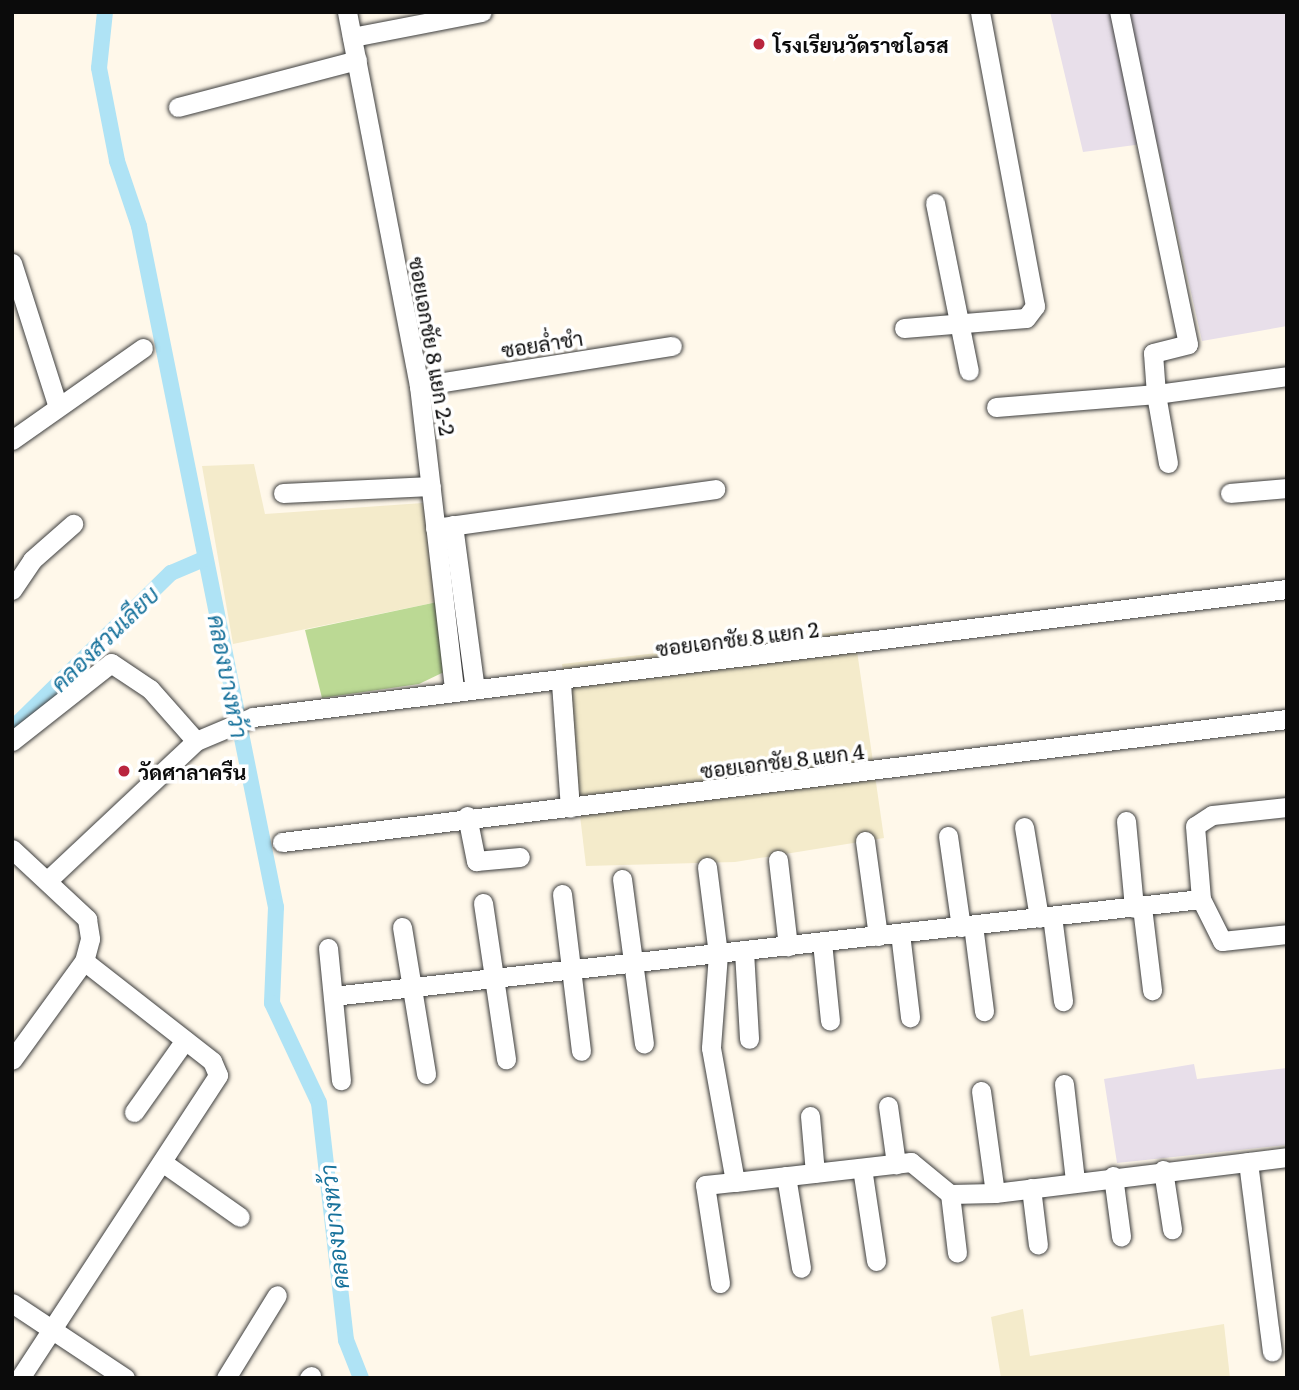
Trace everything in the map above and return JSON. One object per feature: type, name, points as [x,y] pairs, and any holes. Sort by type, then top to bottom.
[{"type":"street","name":"ซอยเอกชัย 8 แยก 2-2","points":[[347,12],[419,386],[431,486],[444,526],[454,690]]},
{"type":"street","points":[[352,37],[482,12]]},
{"type":"street","points":[[904,328],[959,321],[1026,318],[1035,306],[981,12]]},
{"type":"street","points":[[1119,12],[1189,341],[1152,356],[1168,463]]},
{"type":"street","points":[[178,107],[357,60]]},
{"type":"street","points":[[935,203],[969,371]]},
{"type":"street","points":[[12,263],[57,404]]},
{"type":"street","name":"ซอยล่ำชำ","points":[[419,386],[672,346]]},
{"type":"street","points":[[12,440],[57,404],[143,348]]},
{"type":"street","points":[[996,407],[1156,394],[1287,376]]},
{"type":"street","points":[[283,493],[431,486]]},
{"type":"street","points":[[1230,493],[1287,488]]},
{"type":"street","points":[[475,688],[444,526],[715,489]]},
{"type":"street","points":[[12,590],[32,560],[73,524]]},
{"type":"street","name":"ซอยเอกชัย 8 แยก 2","points":[[195,741],[253,717],[454,690],[561,682],[1287,589]]},
{"type":"street","points":[[12,741],[111,663],[150,690],[195,741],[49,879]]},
{"type":"street","points":[[561,682],[570,808]]},
{"type":"street","name":"ซอยเอกชัย 8 แยก 4","points":[[282,842],[467,816],[570,808],[1287,719]]},
{"type":"street","points":[[1287,807],[1212,815],[1195,826],[1201,899],[1222,942],[1287,934]]},
{"type":"street","points":[[467,816],[476,861],[520,857]]},
{"type":"street","points":[[1126,821],[1152,990]]},
{"type":"street","points":[[1024,827],[1063,1001]]},
{"type":"street","points":[[948,836],[984,1011]]},
{"type":"street","points":[[865,841],[878,936]]},
{"type":"street","points":[[12,849],[49,879],[87,919],[90,939],[84,961],[12,1060]]},
{"type":"street","points":[[778,860],[788,946]]},
{"type":"street","points":[[706,867],[718,954],[711,1048],[735,1182]]},
{"type":"street","points":[[622,879],[644,1044]]},
{"type":"street","points":[[562,894],[581,1051]]},
{"type":"street","points":[[332,996],[1201,899]]},
{"type":"street","points":[[483,903],[506,1059]]},
{"type":"street","points":[[402,928],[426,1074]]},
{"type":"street","points":[[901,933],[910,1017]]},
{"type":"street","points":[[822,942],[830,1021]]},
{"type":"street","points":[[327,948],[341,1080]]},
{"type":"street","points":[[744,951],[749,1039]]},
{"type":"street","points":[[20,1378],[54,1331],[218,1075],[212,1061],[84,961]]},
{"type":"street","points":[[134,1112],[186,1040]]},
{"type":"street","points":[[1064,1084],[1075,1181]]},
{"type":"street","points":[[981,1091],[995,1194]]},
{"type":"street","points":[[888,1106],[896,1164]]},
{"type":"street","points":[[810,1116],[815,1173]]},
{"type":"street","points":[[720,1283],[705,1185],[911,1162],[950,1194],[995,1194],[1113,1175],[1287,1157]]},
{"type":"street","points":[[1248,1161],[1272,1351]]},
{"type":"street","points":[[162,1162],[240,1216]]},
{"type":"street","points":[[862,1168],[876,1261]]},
{"type":"street","points":[[1163,1170],[1172,1229]]},
{"type":"street","points":[[1113,1175],[1121,1236]]},
{"type":"street","points":[[786,1176],[801,1268]]},
{"type":"street","points":[[1031,1188],[1038,1245]]},
{"type":"street","points":[[950,1194],[957,1253]]},
{"type":"street","points":[[226,1378],[277,1295]]},
{"type":"street","points":[[12,1303],[124,1378]]},
{"type":"shaded area","points":[[1050,12],[1287,12],[1287,326],[1202,341],[1157,142],[1083,152]]},
{"type":"shaded area","points":[[254,464],[265,514],[423,503],[442,601],[233,644],[202,466]]},
{"type":"shaded area","points":[[854,630],[884,838],[735,862],[586,866],[562,664]]},
{"type":"shaded area","points":[[1194,1064],[1197,1079],[1287,1068],[1287,1145],[1117,1163],[1104,1079]]},
{"type":"shaded area","points":[[1023,1309],[1030,1356],[1224,1324],[1230,1378],[1001,1378],[991,1317]]},
{"type":"green space","points":[[442,601],[446,671],[419,684],[322,698],[305,630]]},
{"type":"waterway","name":"คลองบางหว้า","points":[[105,12],[99,68],[117,161],[139,226],[276,907],[272,1003],[319,1103],[346,1340],[361,1378]]},
{"type":"waterway","name":"คลองสวนเลียบ","points":[[12,729],[171,573],[204,559]]},
{"type":"place","name":"โรงเรียนวัดราชโอรส","points":[[759,44]]},
{"type":"place","name":"วัดศาลาครืน","points":[[124,771]]}]
